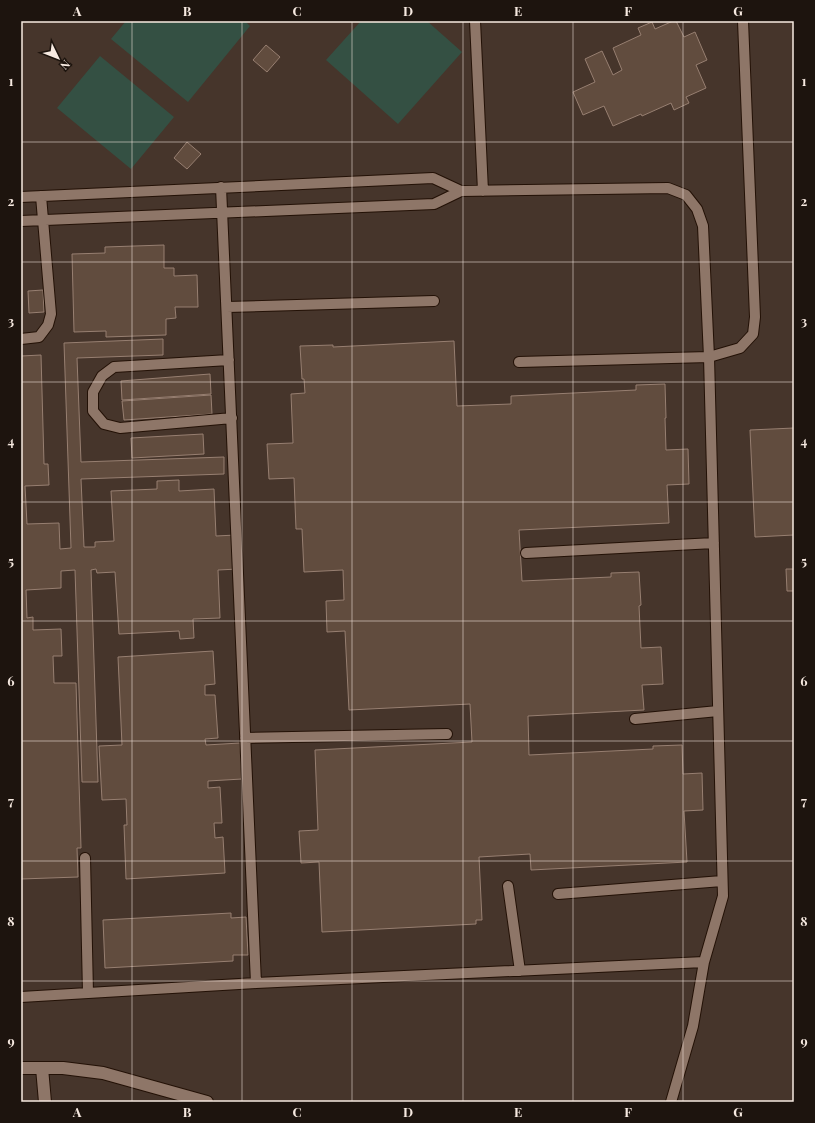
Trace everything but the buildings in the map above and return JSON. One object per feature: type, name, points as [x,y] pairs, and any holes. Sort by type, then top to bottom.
[{"type":"street","points":[[21,1068],[63,1068],[103,1073],[207,1102]]},
{"type":"street","points":[[42,1068],[45,1102]]},
{"type":"lane","points":[[476,21],[483,191]]},
{"type":"lane","points":[[519,362],[709,357],[740,348],[753,334],[755,317],[742,21]]},
{"type":"lane","points":[[21,197],[433,178],[461,191],[668,188],[686,195],[697,209],[703,226],[709,357],[723,896],[704,962],[693,1026],[671,1102]]},
{"type":"lane","points":[[221,187],[256,983]]},
{"type":"lane","points":[[21,220],[434,204],[461,191]]},
{"type":"lane","points":[[21,339],[39,337],[48,325],[50,314],[41,196]]},
{"type":"lane","points":[[227,307],[434,301]]},
{"type":"lane","points":[[229,360],[114,367],[102,376],[93,392],[93,411],[104,424],[120,428],[232,418]]},
{"type":"lane","points":[[526,554],[714,543]]},
{"type":"lane","points":[[635,719],[718,710]]},
{"type":"lane","points":[[245,738],[447,734]]},
{"type":"lane","points":[[85,858],[88,993]]},
{"type":"lane","points":[[558,894],[722,882]]},
{"type":"lane","points":[[508,886],[520,971]]},
{"type":"lane","points":[[21,997],[256,983],[704,962]]},
{"type":"shaded area","points":[[21,21],[794,21],[794,1102],[21,1102]]},
{"type":"green space","points":[[126,21],[245,21],[250,26],[188,102],[111,39]]},
{"type":"green space","points":[[361,21],[427,21],[462,52],[398,124],[326,60]]},
{"type":"green space","points":[[100,56],[174,117],[131,169],[57,108]]}]
